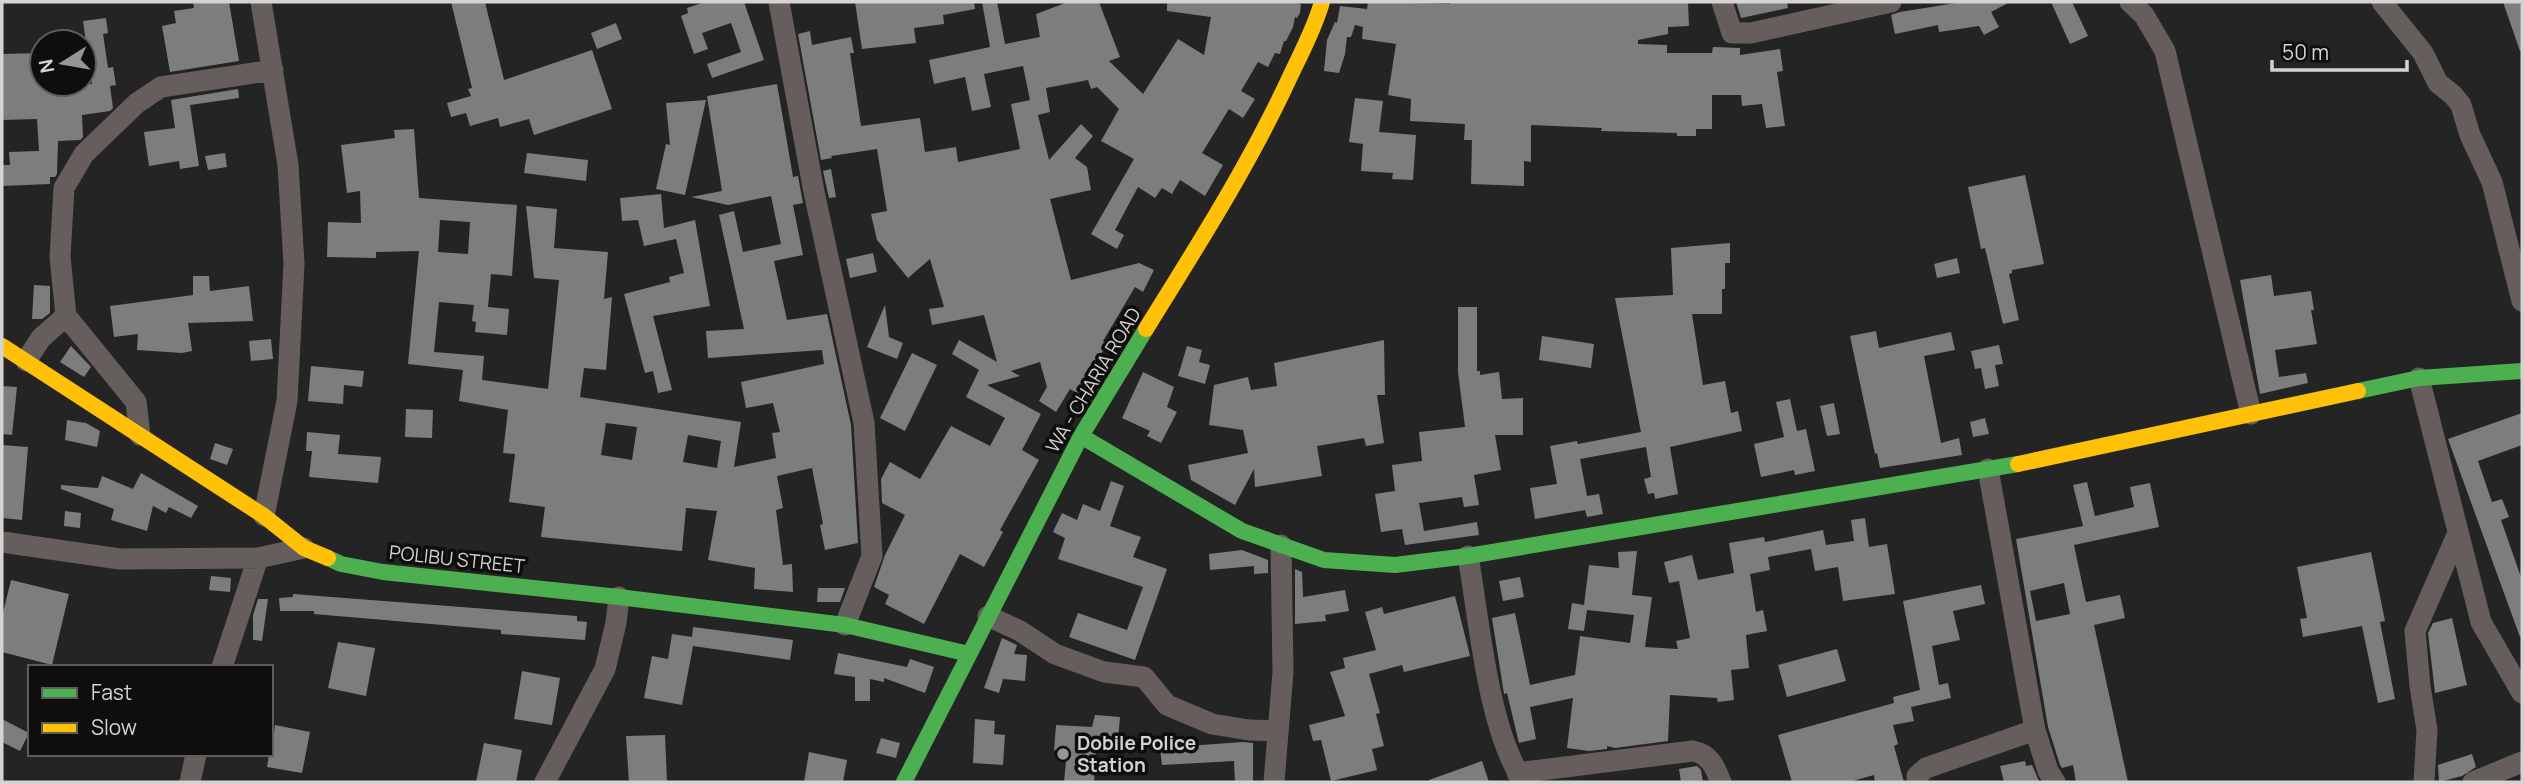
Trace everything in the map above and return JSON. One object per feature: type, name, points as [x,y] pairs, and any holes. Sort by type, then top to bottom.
[{"type":"street","points":[[261,2],[288,164],[293,264],[287,401],[264,516]]},
{"type":"street","points":[[779,2],[814,191],[864,423],[872,556],[845,625]]},
{"type":"street","name":"WA - CHARIA ROAD","points":[[904,782],[1082,436],[1214,218],[1273,113],[1317,19],[1322,2]]},
{"type":"street","points":[[1722,2],[1732,33],[1751,33],[1891,2]]},
{"type":"street","points":[[2130,2],[2144,15],[2165,51],[2251,414]]},
{"type":"street","points":[[2382,2],[2423,52],[2438,83],[2461,105],[2470,135],[2492,182],[2522,301]]},
{"type":"street","points":[[139,435],[136,402],[66,316],[60,257],[64,188],[84,154],[137,103],[161,87],[273,70]]},
{"type":"street","points":[[26,360],[41,338],[66,316]]},
{"type":"street","name":"POLIBU STREET","points":[[2,346],[264,516],[304,548],[341,564],[383,572],[845,625],[969,654]]},
{"type":"street","points":[[1082,436],[1242,531],[1324,560],[1395,565],[1468,556],[1988,469],[2419,378],[2522,371]]},
{"type":"street","points":[[2419,378],[2481,622],[2522,693]]},
{"type":"street","points":[[1988,469],[2035,730],[2048,771],[2055,782]]},
{"type":"street","points":[[2424,782],[2427,730],[2415,631],[2458,533]]},
{"type":"street","points":[[2,542],[120,559],[258,558],[304,548]]},
{"type":"street","points":[[1274,782],[1283,672],[1281,545]]},
{"type":"street","points":[[1468,556],[1497,719],[1520,778],[1693,751],[1703,753],[1712,762],[1721,782]]},
{"type":"street","points":[[223,665],[258,558]]},
{"type":"street","points":[[545,782],[605,669],[619,597]]},
{"type":"street","points":[[988,616],[1020,631],[1055,654],[1104,672],[1144,677],[1167,705],[1212,724],[1278,731]]},
{"type":"street","points":[[1917,782],[1917,776],[1926,768],[2035,730]]},
{"type":"street","points":[[190,782],[196,756]]},
{"type":"street","points":[[2473,782],[2522,762]]},
{"type":"building","points":[[193,2],[229,2],[239,61],[170,72],[162,26],[176,23],[174,11],[194,8]]},
{"type":"building","points":[[451,2],[485,2],[504,80],[592,50],[612,109],[534,135],[529,119],[500,127],[498,118],[470,126],[466,113],[451,117],[447,103],[471,96],[468,89],[472,88]]},
{"type":"building","points":[[705,2],[744,2],[764,60],[712,78],[707,64],[741,52],[731,23],[702,33],[708,49],[694,54],[681,16],[688,13],[687,8]]},
{"type":"building","points":[[855,2],[974,2],[975,9],[943,15],[944,24],[914,28],[916,43],[862,49]]},
{"type":"building","points":[[982,2],[997,2],[1005,44],[1040,37],[1036,14],[1068,2],[1099,2],[1120,57],[1109,61],[1143,94],[1178,39],[1204,55],[1211,17],[1167,11],[1167,2],[1301,4],[1300,13],[1295,17],[1280,54],[1275,53],[1268,67],[1258,62],[1241,91],[1255,99],[1243,118],[1229,109],[1202,153],[1223,165],[1205,196],[1180,180],[1172,194],[1162,188],[1155,198],[1138,187],[1115,230],[1124,235],[1117,249],[1091,234],[1134,159],[1101,141],[1119,109],[1097,87],[1091,89],[1088,80],[1046,88],[1050,112],[1038,115],[1049,160],[1081,124],[1093,136],[1075,158],[1087,167],[1091,190],[1050,199],[1071,280],[1139,263],[1154,270],[1143,292],[1135,287],[1103,341],[1107,343],[1079,394],[1070,389],[1056,412],[1039,401],[1047,387],[1040,362],[1011,371],[1020,376],[987,385],[1041,414],[1022,450],[1039,460],[1000,530],[1003,532],[984,567],[960,554],[924,624],[885,604],[889,595],[874,587],[885,555],[905,515],[882,503],[881,479],[890,462],[920,479],[951,426],[990,446],[1005,418],[966,397],[979,370],[952,354],[959,340],[997,362],[984,315],[932,325],[929,309],[944,307],[930,259],[908,278],[877,240],[871,214],[887,211],[877,149],[821,160],[798,34],[810,31],[812,45],[851,37],[854,53],[850,53],[861,126],[920,118],[925,152],[956,147],[958,162],[1020,149],[1011,104],[1030,100],[1023,66],[984,74],[991,107],[972,111],[965,77],[934,84],[929,60],[990,47]]},
{"type":"building","points":[[1368,2],[1688,2],[1689,26],[1668,27],[1668,34],[1638,40],[1638,44],[1667,45],[1667,53],[1712,53],[1713,47],[1740,48],[1740,55],[1780,49],[1783,71],[1777,72],[1785,126],[1766,128],[1762,104],[1742,106],[1741,95],[1712,95],[1712,129],[1696,129],[1696,136],[1531,125],[1531,162],[1524,161],[1524,186],[1471,184],[1472,140],[1464,140],[1465,124],[1410,121],[1411,99],[1388,95],[1396,44],[1362,39],[1363,27],[1355,25],[1351,37],[1347,37],[1339,73],[1324,71],[1327,40],[1335,22],[1337,23],[1340,6],[1367,9]]},
{"type":"building","points":[[1736,2],[1787,2],[1788,8],[1741,18]]},
{"type":"building","points":[[1962,2],[2010,2],[1991,12],[1999,27],[1984,35],[1979,26],[1939,32],[1938,25],[1895,34],[1891,15]]},
{"type":"building","points":[[2051,2],[2072,2],[2088,36],[2070,44]]},
{"type":"building","points":[[2503,2],[2520,2],[2522,51],[2520,51]]},
{"type":"building","points":[[106,18],[108,33],[103,34],[108,68],[113,67],[116,85],[110,86],[113,108],[110,111],[82,115],[83,137],[80,140],[58,141],[57,174],[50,177],[50,184],[2,186],[2,165],[10,165],[9,152],[39,151],[37,119],[2,120],[2,54],[28,53],[28,98],[98,98],[98,28],[84,28],[83,21]]},
{"type":"building","points":[[616,23],[622,39],[597,49],[591,33]]},
{"type":"building","points":[[777,84],[793,177],[798,176],[803,203],[793,205],[803,255],[774,261],[787,320],[827,314],[851,425],[858,543],[825,550],[812,468],[777,476],[783,508],[776,510],[783,565],[792,564],[793,592],[754,589],[755,568],[708,560],[717,511],[686,508],[682,551],[541,537],[545,507],[509,502],[515,454],[503,453],[508,410],[459,401],[463,370],[408,364],[419,251],[376,252],[376,258],[327,257],[328,222],[361,223],[360,191],[347,193],[341,145],[395,138],[394,130],[414,129],[419,198],[517,205],[512,276],[491,274],[488,307],[509,309],[507,335],[475,332],[476,322],[472,321],[474,305],[439,302],[434,352],[484,356],[482,380],[548,389],[559,280],[534,278],[526,206],[557,209],[554,248],[608,252],[604,299],[612,297],[606,370],[584,368],[580,397],[741,422],[734,467],[776,458],[772,433],[780,432],[773,403],[746,408],[741,382],[824,364],[822,350],[708,358],[706,331],[744,329],[719,215],[734,211],[743,252],[781,244],[771,196],[728,205],[691,197],[722,191],[707,96]],"holes":[[[440,220],[470,222],[468,254],[438,252]],[[606,423],[637,427],[632,460],[601,455]],[[688,435],[721,441],[717,468],[683,462]]]},
{"type":"building","points":[[238,89],[239,98],[190,105],[199,166],[180,169],[179,161],[149,166],[144,132],[175,128],[171,100]]},
{"type":"building","points":[[1355,98],[1383,101],[1379,132],[1416,135],[1413,180],[1392,179],[1393,173],[1361,171],[1363,144],[1349,142]]},
{"type":"building","points":[[706,100],[685,195],[656,189],[666,144],[670,145],[666,103]]},
{"type":"building","points":[[225,153],[227,167],[208,170],[205,156]]},
{"type":"building","points":[[527,153],[588,160],[586,181],[524,173]]},
{"type":"building","points":[[831,169],[836,197],[829,198],[823,171]]},
{"type":"building","points":[[2025,175],[2044,264],[2012,270],[2009,274],[2019,320],[2003,324],[1985,248],[1981,249],[1968,187]]},
{"type":"building","points":[[661,194],[664,228],[695,220],[710,306],[653,316],[672,390],[658,393],[653,371],[645,373],[624,294],[670,282],[669,277],[684,273],[676,239],[644,246],[638,220],[622,221],[620,198]]},
{"type":"building","points":[[1730,243],[1730,263],[1725,263],[1725,289],[1722,289],[1722,314],[1692,314],[1703,385],[1725,381],[1731,413],[1738,411],[1742,431],[1670,447],[1678,494],[1655,499],[1654,493],[1648,494],[1644,479],[1651,477],[1646,447],[1580,459],[1587,496],[1599,494],[1603,514],[1587,517],[1585,510],[1535,519],[1530,488],[1557,484],[1550,446],[1577,441],[1578,444],[1641,432],[1615,298],[1673,295],[1671,248]]},
{"type":"building","points":[[873,253],[877,272],[850,278],[846,259]]},
{"type":"building","points":[[1957,258],[1960,273],[1937,278],[1934,264]]},
{"type":"building","points":[[2271,275],[2274,296],[2311,291],[2314,310],[2311,310],[2317,344],[2275,350],[2279,377],[2306,373],[2308,383],[2260,394],[2240,280]]},
{"type":"building","points":[[193,276],[209,276],[210,291],[249,286],[253,321],[188,323],[192,351],[182,353],[137,350],[138,334],[114,337],[110,306],[193,295]]},
{"type":"building","points":[[34,285],[50,286],[50,313],[42,319],[32,319]]},
{"type":"building","points":[[885,305],[889,337],[903,343],[897,359],[867,347]]},
{"type":"building","points":[[1458,307],[1477,307],[1477,371],[1480,371],[1480,375],[1499,372],[1502,399],[1523,398],[1523,435],[1495,435],[1501,470],[1474,475],[1479,505],[1464,507],[1462,497],[1419,503],[1424,531],[1477,522],[1479,535],[1405,545],[1402,529],[1381,532],[1375,494],[1395,491],[1392,465],[1422,461],[1419,432],[1465,427],[1458,372]]},
{"type":"building","points":[[1876,331],[1879,348],[1951,332],[1955,350],[1924,356],[1941,443],[1959,438],[1962,455],[1880,468],[1850,336]]},
{"type":"building","points":[[1542,336],[1594,344],[1591,368],[1539,360]]},
{"type":"building","points":[[271,339],[273,359],[251,361],[249,341]]},
{"type":"building","points":[[1384,340],[1385,395],[1377,395],[1384,443],[1366,446],[1364,438],[1317,446],[1322,476],[1255,487],[1254,469],[1235,505],[1191,480],[1188,465],[1248,453],[1243,430],[1209,425],[1214,385],[1248,377],[1251,390],[1277,386],[1274,363]]},
{"type":"building","points":[[1999,345],[2003,364],[1995,365],[1999,386],[1985,389],[1981,368],[1975,369],[1971,351]]},
{"type":"building","points":[[71,346],[91,367],[84,377],[60,362]]},
{"type":"building","points":[[1187,346],[1202,350],[1199,362],[1210,365],[1205,384],[1178,376]]},
{"type":"building","points":[[912,353],[937,365],[905,431],[880,418]]},
{"type":"building","points":[[311,366],[364,371],[362,387],[344,385],[343,404],[308,401]]},
{"type":"building","points":[[1143,372],[1174,387],[1167,407],[1177,412],[1161,443],[1147,436],[1150,431],[1122,418]]},
{"type":"building","points":[[2,386],[17,387],[12,435],[2,434]]},
{"type":"building","points":[[1790,399],[1797,431],[1806,429],[1815,471],[1795,475],[1794,470],[1761,477],[1754,444],[1784,437],[1776,402]]},
{"type":"building","points":[[1834,403],[1840,434],[1827,436],[1820,406]]},
{"type":"building","points":[[406,409],[433,410],[432,438],[405,437]]},
{"type":"building","points":[[2522,413],[2522,445],[2478,461],[2492,502],[2502,499],[2509,517],[2501,520],[2522,580],[2520,637],[2448,439]]},
{"type":"building","points":[[1985,418],[1989,434],[1973,437],[1970,422]]},
{"type":"building","points":[[67,420],[86,423],[100,431],[97,447],[65,440]]},
{"type":"building","points":[[307,432],[340,435],[338,454],[381,457],[378,483],[309,477],[312,451],[306,451]]},
{"type":"building","points":[[215,443],[233,449],[227,465],[210,459]]},
{"type":"building","points":[[2,445],[28,447],[22,520],[2,518]]},
{"type":"building","points":[[141,473],[198,506],[191,518],[169,507],[166,513],[153,506],[147,531],[111,520],[114,509],[61,489],[61,485],[98,488],[102,476],[133,489]]},
{"type":"building","points":[[1111,481],[1124,486],[1110,526],[1141,537],[1133,557],[1167,569],[1135,660],[1069,637],[1078,613],[1127,630],[1143,587],[1058,559],[1065,538],[1053,532],[1062,513],[1077,520],[1083,504],[1100,511]]},
{"type":"building","points":[[2087,482],[2095,516],[2134,507],[2130,487],[2150,483],[2159,527],[2074,545],[2086,602],[2120,595],[2125,618],[2094,625],[2128,782],[2076,782],[2073,765],[2062,768],[2060,765],[2048,727],[2016,539],[2083,526],[2073,485]],"holes":[[[2064,583],[2070,614],[2036,621],[2030,591]]]},
{"type":"building","points":[[65,511],[81,513],[80,528],[64,526]]},
{"type":"building","points":[[1865,518],[1869,547],[1887,544],[1895,594],[1843,601],[1838,567],[1815,571],[1811,549],[1768,557],[1770,570],[1750,574],[1756,612],[1763,610],[1767,631],[1746,635],[1749,668],[1731,670],[1734,700],[1718,702],[1717,698],[1670,695],[1668,741],[1615,748],[1607,746],[1607,749],[1589,751],[1567,748],[1573,698],[1530,707],[1536,739],[1519,743],[1507,693],[1504,694],[1492,618],[1515,613],[1530,685],[1575,675],[1580,636],[1630,643],[1634,615],[1587,610],[1584,631],[1568,629],[1572,603],[1584,605],[1589,565],[1619,568],[1618,552],[1637,551],[1632,595],[1652,597],[1645,647],[1678,649],[1676,641],[1690,638],[1679,581],[1669,583],[1664,562],[1692,555],[1698,580],[1734,573],[1729,543],[1764,537],[1765,542],[1823,530],[1826,545],[1854,541],[1851,520]]},
{"type":"building","points":[[1242,550],[1268,560],[1268,573],[1254,574],[1254,566],[1210,570],[1209,554]]},
{"type":"building","points":[[2371,552],[2385,621],[2380,622],[2395,699],[2378,703],[2362,626],[2303,637],[2300,619],[2307,618],[2297,567]]},
{"type":"building","points":[[1295,569],[1302,572],[1303,597],[1345,590],[1349,611],[1325,615],[1326,621],[1295,624]]},
{"type":"building","points":[[211,576],[231,578],[230,592],[209,590]]},
{"type":"building","points":[[1520,577],[1524,597],[1503,601],[1499,581]]},
{"type":"building","points":[[11,580],[69,594],[52,665],[2,652],[2,617]]},
{"type":"building","points":[[1981,585],[1985,604],[1953,611],[1960,640],[1932,646],[1939,685],[1948,683],[1951,698],[1911,707],[1914,721],[1893,725],[1898,744],[1894,746],[1904,782],[1875,782],[1874,775],[1849,782],[1792,782],[1778,735],[1894,703],[1893,697],[1920,690],[1903,601]]},
{"type":"building","points":[[818,588],[845,588],[840,602],[817,602]]},
{"type":"building","points":[[293,594],[577,616],[577,621],[587,622],[585,640],[314,614],[314,611],[280,611],[279,598],[293,597]]},
{"type":"building","points":[[1455,596],[1470,656],[1404,672],[1402,665],[1369,674],[1380,713],[1376,714],[1384,746],[1372,749],[1377,770],[1331,781],[1321,740],[1313,741],[1309,725],[1345,716],[1330,672],[1345,668],[1343,658],[1376,650],[1365,612],[1382,607],[1384,614]]},
{"type":"building","points":[[258,599],[268,599],[262,641],[253,640],[253,615]]},
{"type":"building","points":[[2452,618],[2467,685],[2435,693],[2428,633],[2433,623]]},
{"type":"building","points":[[693,627],[793,640],[790,660],[693,646],[682,705],[644,698],[652,656],[668,659],[672,634],[692,637]]},
{"type":"building","points":[[1002,638],[1017,645],[1014,654],[1027,655],[1025,681],[1003,679],[999,693],[984,688]]},
{"type":"building","points":[[338,642],[375,648],[366,696],[328,688]]},
{"type":"building","points":[[1837,649],[1846,681],[1787,697],[1778,665]]},
{"type":"building","points":[[838,653],[907,667],[910,659],[934,667],[925,693],[884,678],[884,682],[870,679],[870,701],[855,701],[855,677],[834,674]]},
{"type":"building","points":[[522,671],[560,678],[552,725],[514,719]]},
{"type":"building","points":[[1095,715],[1120,717],[1117,751],[1096,749],[1094,782],[1064,782],[1067,751],[1054,750],[1056,725],[1092,727]]},
{"type":"building","points":[[2,719],[28,732],[20,751],[2,742]]},
{"type":"building","points":[[975,719],[995,721],[994,734],[1005,735],[1003,765],[973,763]]},
{"type":"building","points":[[275,725],[310,732],[302,773],[267,767],[269,756],[273,756]]},
{"type":"building","points":[[665,735],[667,782],[629,782],[626,736]]},
{"type":"building","points":[[881,738],[900,743],[896,758],[876,753]]},
{"type":"building","points":[[484,743],[522,750],[516,782],[476,782]]},
{"type":"building","points":[[1253,743],[1253,782],[1235,782],[1234,761],[1162,765],[1160,748]]},
{"type":"building","points":[[809,752],[847,760],[843,782],[804,782]]},
{"type":"building","points":[[2472,754],[2476,767],[2462,776],[2439,782],[2438,765]]},
{"type":"building","points":[[1482,761],[1489,782],[1429,782],[1429,780]]},
{"type":"building","points":[[2025,761],[2026,766],[2032,765],[2039,781],[2004,782],[2000,766]]},
{"type":"building","points":[[1697,766],[1701,770],[1703,782],[1681,782],[1679,769]]},
{"type":"traffic: fast","points":[[904,782],[1081,436],[1146,329]]},
{"type":"traffic: fast","points":[[2358,391],[2419,378],[2522,371]]},
{"type":"traffic: fast","points":[[1081,436],[1242,531],[1324,560],[1395,565],[1468,556],[2018,464]]},
{"type":"traffic: fast","points":[[328,558],[341,564],[383,572],[845,625],[969,654]]},
{"type":"traffic: slow","points":[[1146,329],[1256,145],[1306,42],[1322,2]]},
{"type":"traffic: slow","points":[[2,346],[264,516],[304,548],[328,558]]},
{"type":"traffic: slow","points":[[2018,464],[2358,391]]},
{"type":"place","name":"Dobile Police Station","points":[[1063,754]]}]
